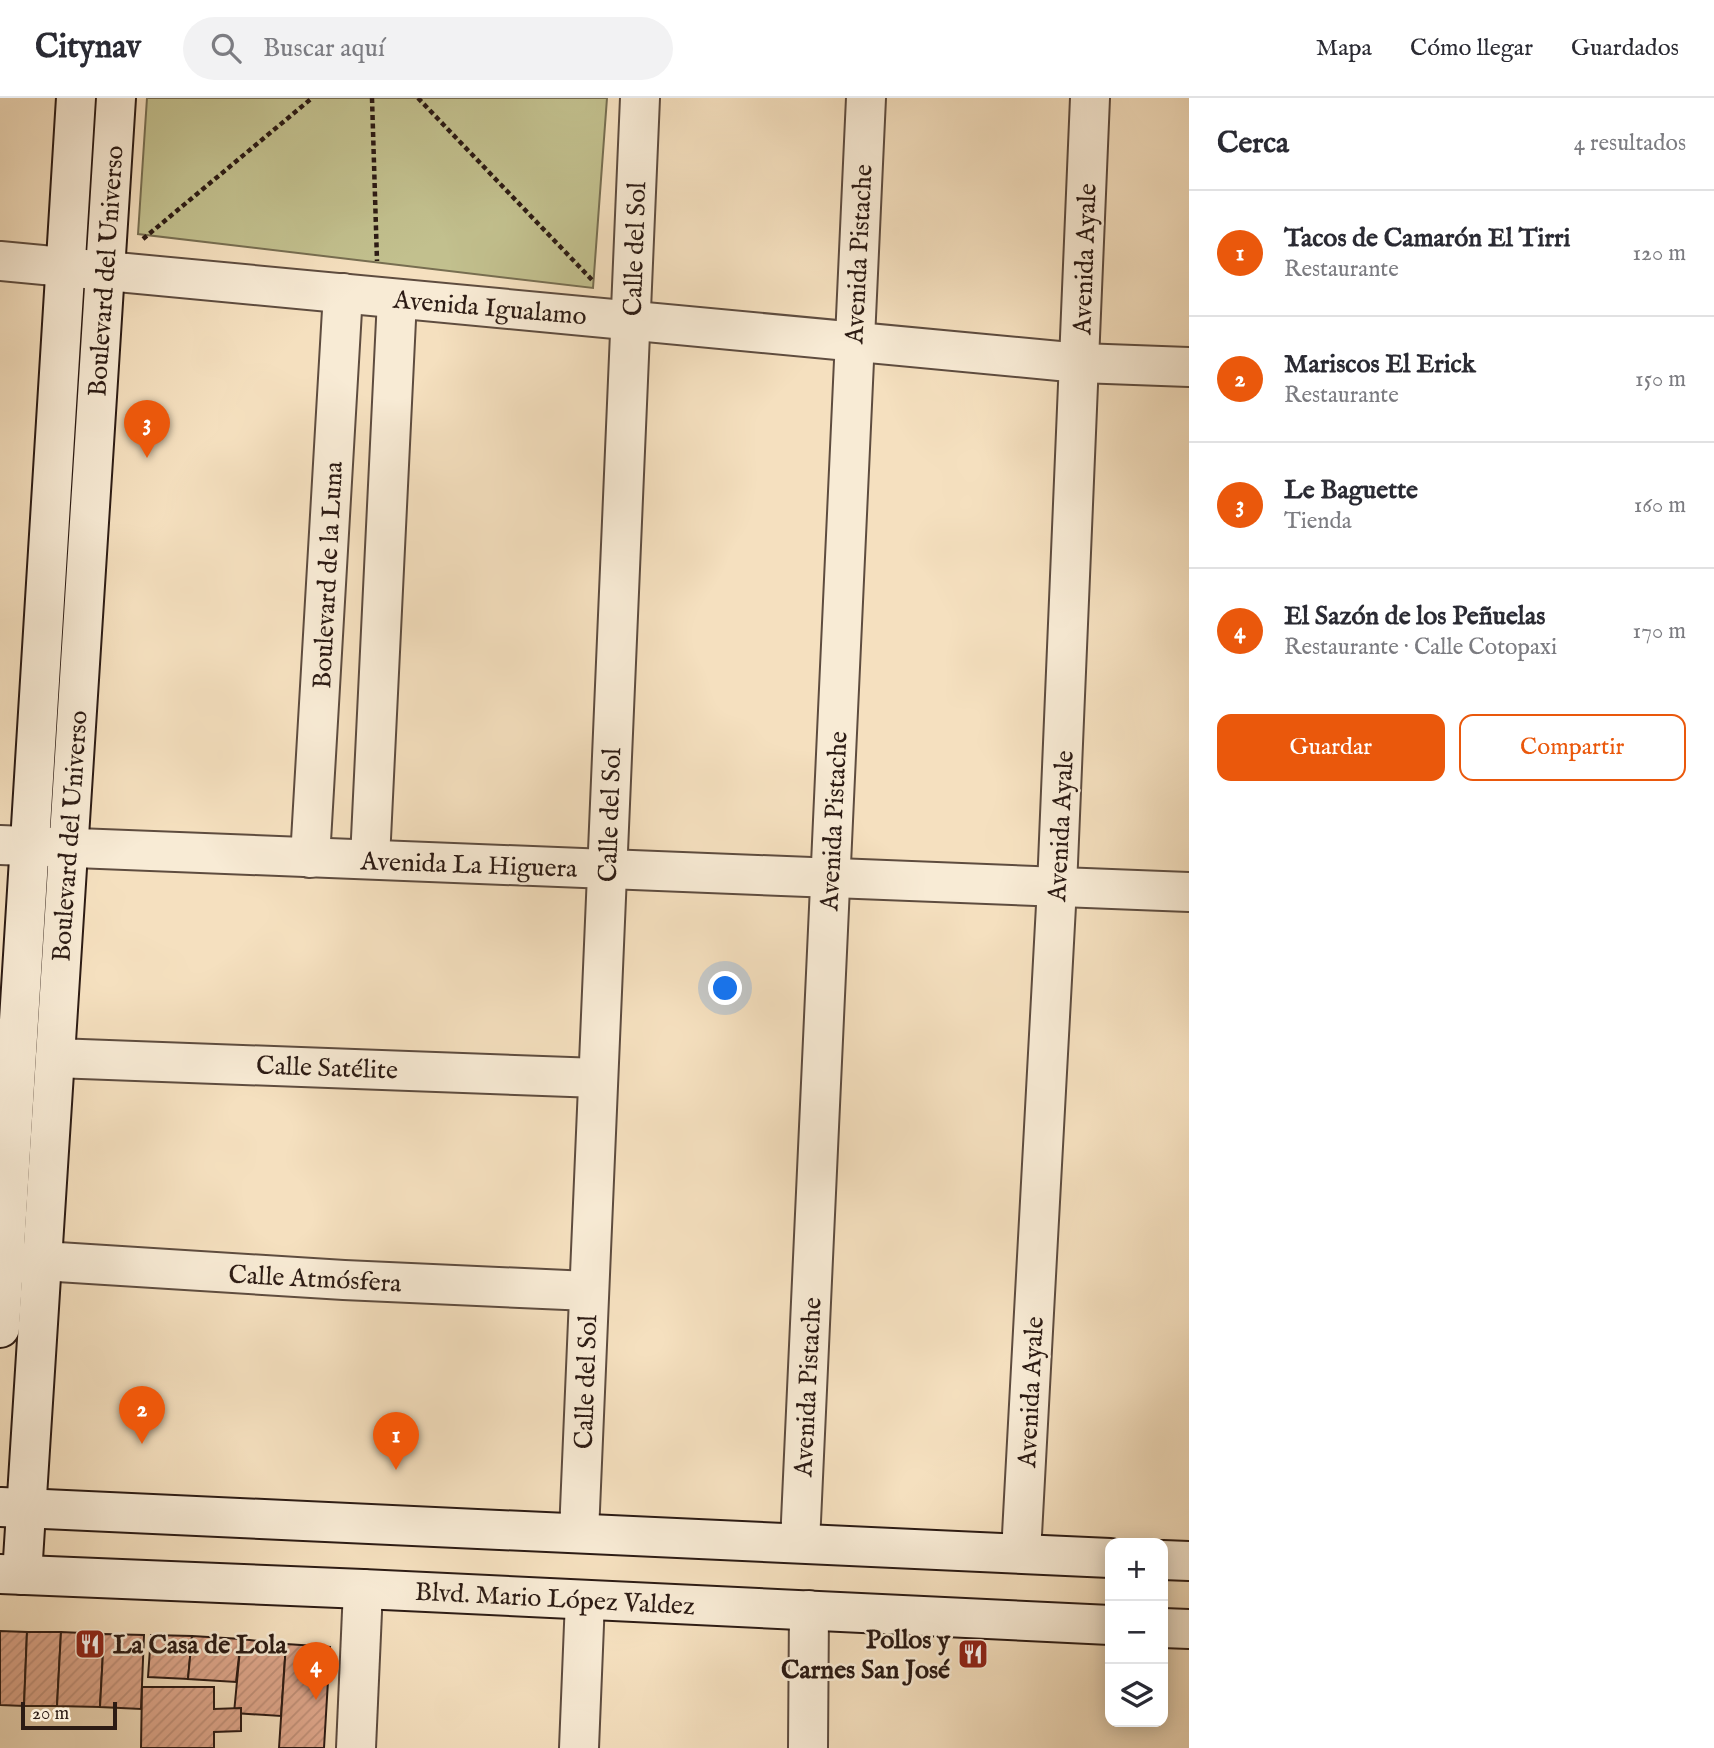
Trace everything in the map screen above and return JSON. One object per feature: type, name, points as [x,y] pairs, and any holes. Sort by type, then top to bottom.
[{"type":"street","name":"Boulevard del Universo","points":[[0,1328],[15,845],[66,267],[76,98]]},
{"type":"street","name":"Boulevard del Universo","points":[[11,1574],[13,1507],[42,1261],[116,98]]},
{"type":"street","name":"Calle del Sol","points":[[579,1533],[640,98]]},
{"type":"street","name":"Avenida Pistache","points":[[800,1544],[866,98]]},
{"type":"street","name":"Avenida Ayale","points":[[1021,1553],[1058,887],[1090,98]]},
{"type":"street","name":"Avenida Igualamo","points":[[0,261],[1080,363],[1189,367]]},
{"type":"street","name":"Boulevard de la Luna","points":[[310,858],[373,296]]},
{"type":"street","points":[[370,859],[373,296]]},
{"type":"street","name":"Avenida La Higuera","points":[[15,845],[1189,892]]},
{"type":"street","name":"Calle Satélite","points":[[55,1058],[598,1077]]},
{"type":"street","name":"Calle Atmósfera","points":[[4,1266],[42,1261],[344,1280],[589,1291]]},
{"type":"street","points":[[13,1507],[1105,1558]]},
{"type":"street","points":[[1168,1560],[1189,1561]]},
{"type":"street","name":"Blvd. Mario López Valdez","points":[[11,1574],[363,1588],[1105,1625]]},
{"type":"street","points":[[356,1748],[363,1588]]},
{"type":"street","points":[[579,1748],[585,1600]]},
{"type":"street","points":[[808,1748],[809,1610]]},
{"type":"street","points":[[1168,1628],[1189,1629]]},
{"type":"path","points":[[105,271],[312,98]]},
{"type":"path","points":[[372,98],[373,296]]},
{"type":"path","points":[[418,98],[631,320]]},
{"type":"shaded area","points":[[147,98],[607,98],[593,288],[138,234]]},
{"type":"building","points":[[0,1631],[27,1632],[24,1706],[0,1705]]},
{"type":"building","points":[[27,1632],[61,1632],[57,1706],[24,1706]]},
{"type":"building","points":[[61,1632],[104,1634],[100,1707],[57,1706]]},
{"type":"building","points":[[104,1634],[144,1635],[141,1709],[100,1707]]},
{"type":"building","points":[[151,1635],[192,1636],[188,1679],[148,1677]]},
{"type":"building","points":[[192,1636],[241,1639],[236,1682],[188,1679]]},
{"type":"building","points":[[241,1639],[286,1644],[281,1716],[234,1713]]},
{"type":"building","points":[[286,1644],[330,1647],[324,1748],[279,1748]]},
{"type":"building","points":[[142,1687],[214,1687],[214,1709],[241,1708],[241,1731],[214,1732],[214,1748],[141,1748]]},
{"type":"place","name":"Le Baguette","points":[[147,458]]},
{"type":"place","name":"Mariscos El Erick","points":[[142,1444]]},
{"type":"place","name":"Tacos de Camarón El Tirri","points":[[396,1470]]},
{"type":"place","name":"La Casa de Lola","points":[[90,1644]]},
{"type":"place","name":"Pollos y Carnes San José","points":[[973,1654]]},
{"type":"place","name":"El Sazón de los Peñuelas","points":[[316,1700]]}]
